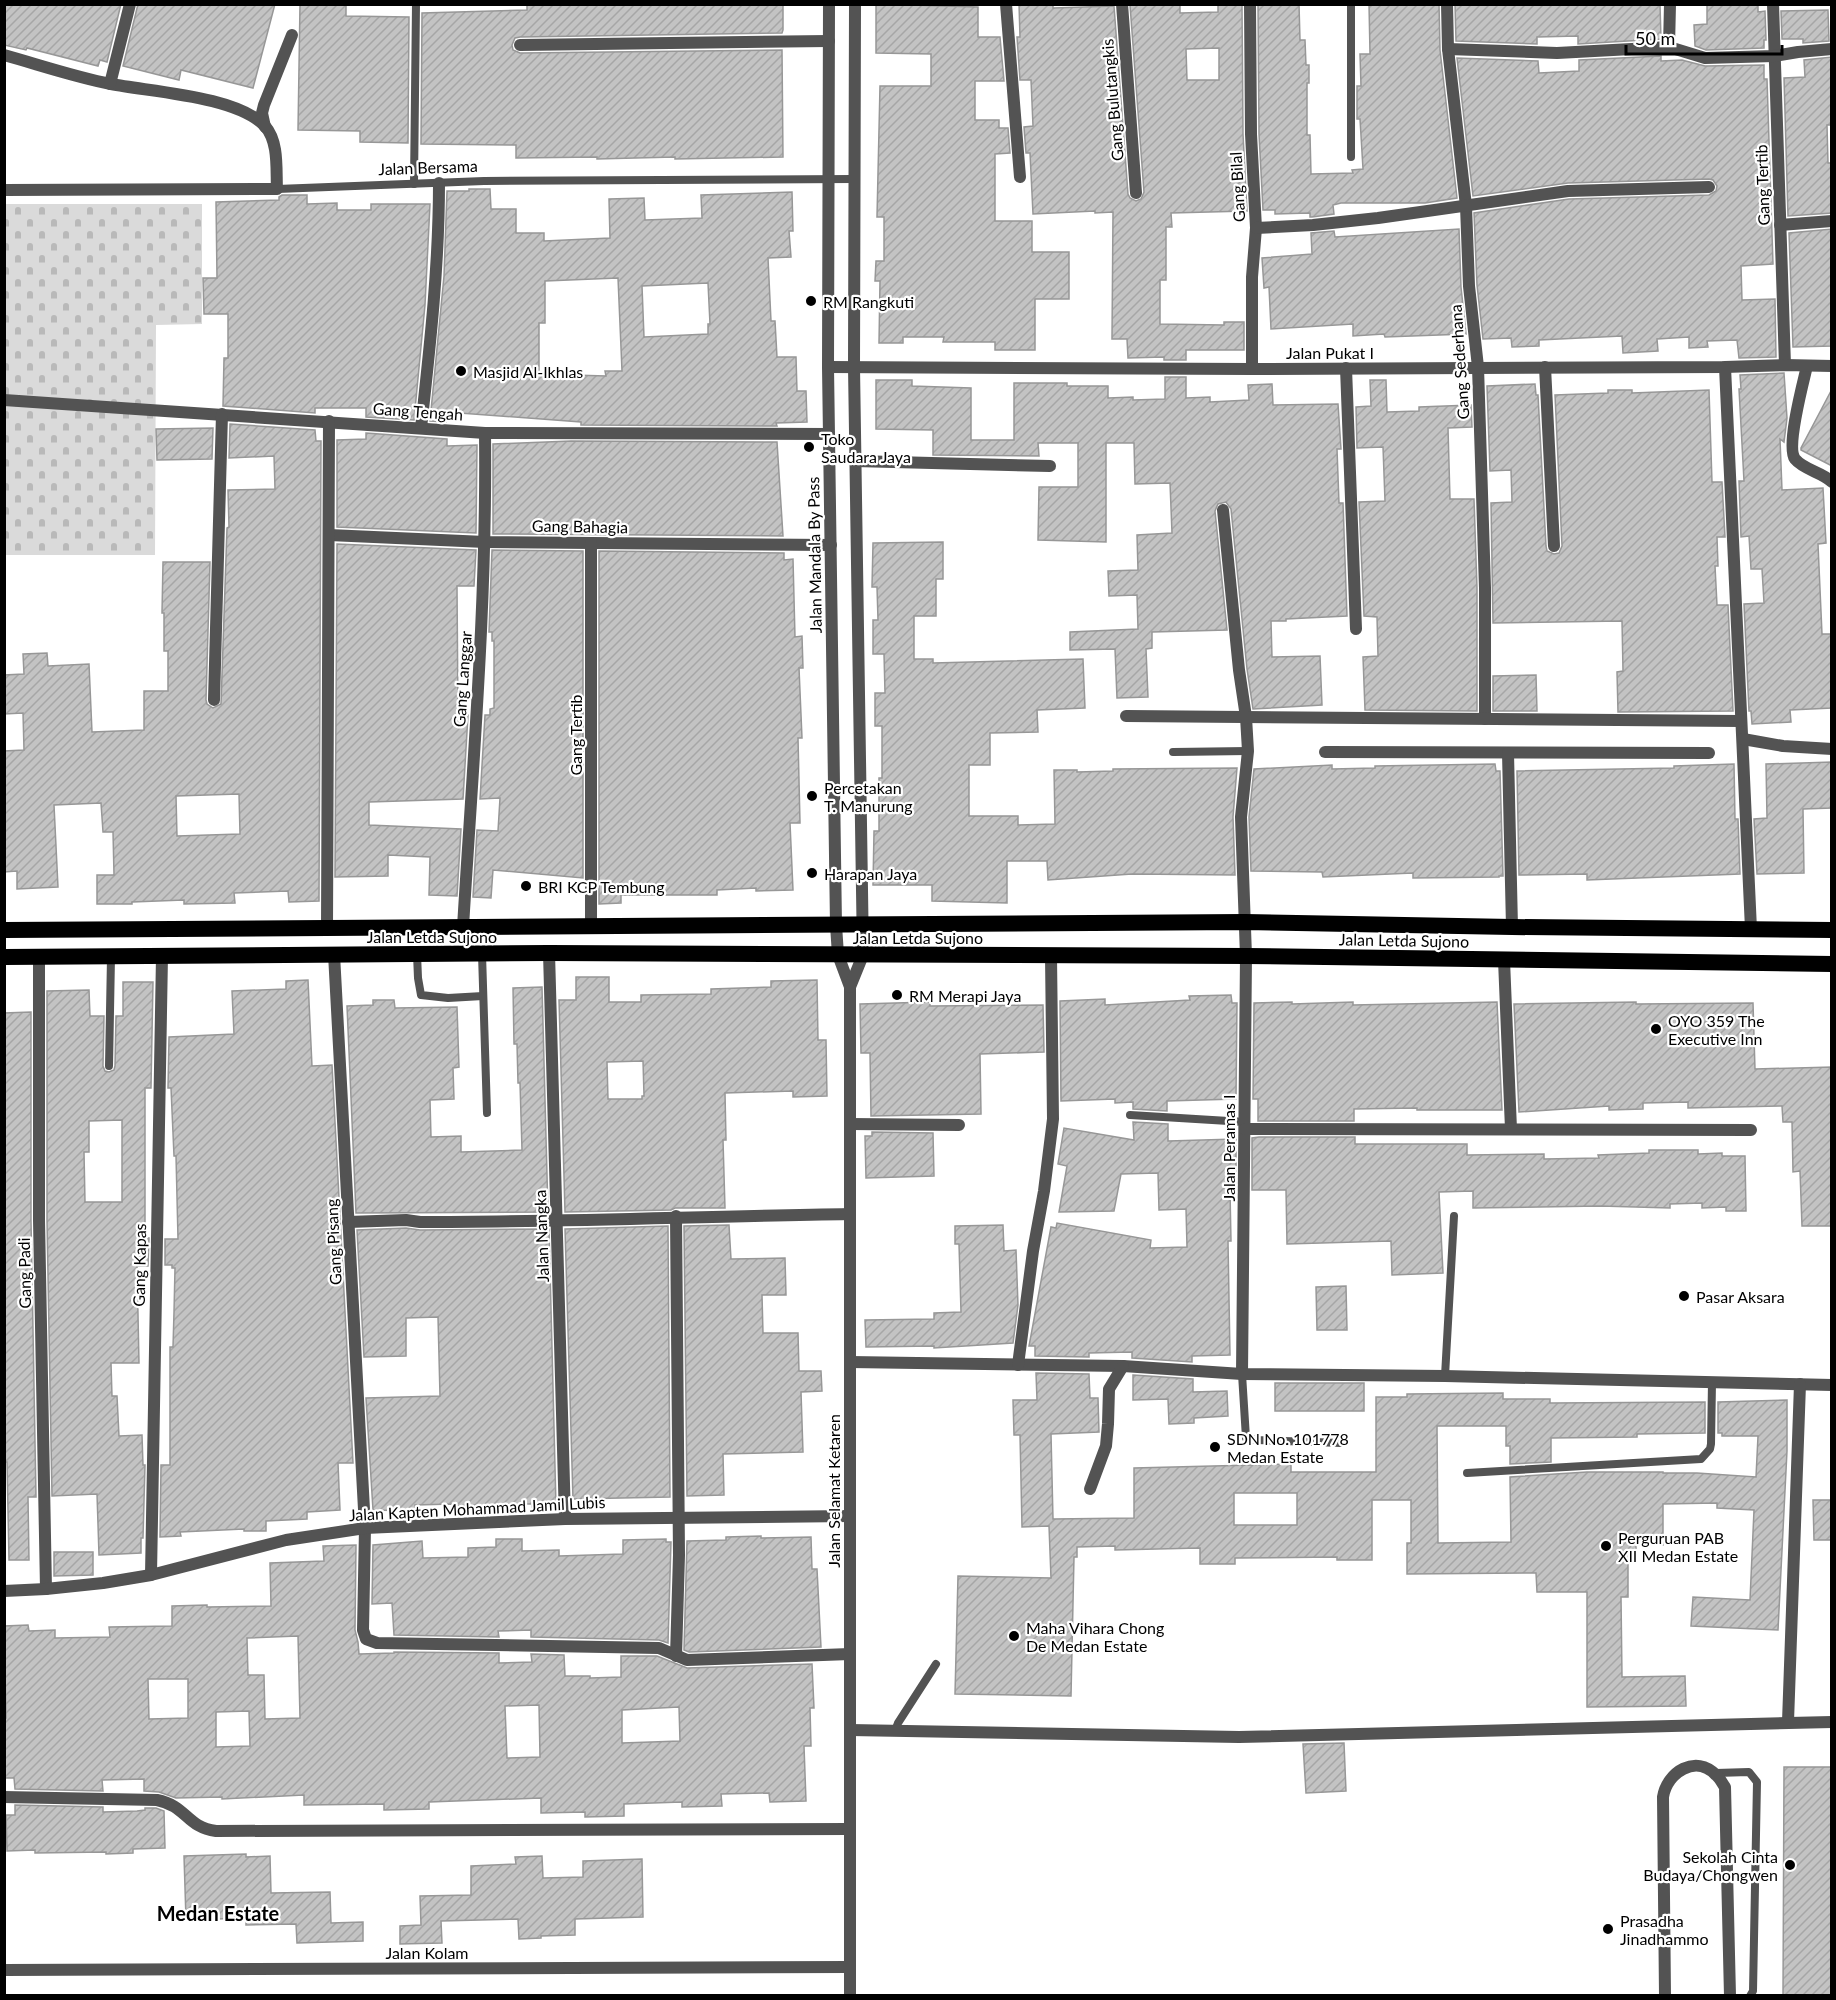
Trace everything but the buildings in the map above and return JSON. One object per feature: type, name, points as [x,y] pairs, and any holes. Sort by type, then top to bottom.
[{"type":"highway","name":"Jalan Letda Sujono","points":[[4,930],[1245,922],[1832,930]]},
{"type":"highway","name":"Jalan Letda Sujono","points":[[4,957],[549,953],[1246,956],[1832,964]]},
{"type":"street","points":[[110,84],[130,4]]},
{"type":"street","name":"Jalan Mandala By Pass","points":[[829,4],[828,367],[836,925]]},
{"type":"street","points":[[855,4],[854,367],[863,925]]},
{"type":"street","points":[[1006,4],[1020,177]]},
{"type":"street","name":"Gang Bulutangkis","points":[[1122,4],[1136,194]]},
{"type":"street","name":"Gang Bilal","points":[[1250,4],[1251,134],[1256,228],[1252,277],[1252,369]]},
{"type":"street","name":"Gang Sederhana","points":[[1447,4],[1448,49],[1466,206],[1469,286],[1478,367],[1485,588],[1485,719]]},
{"type":"street","points":[[1669,46],[1670,4]]},
{"type":"street","name":"Gang Tertib","points":[[1773,4],[1785,364]]},
{"type":"street","points":[[277,189],[273,144],[265,127],[262,113],[292,35]]},
{"type":"street","points":[[520,45],[829,41]]},
{"type":"street","points":[[1448,49],[1557,53],[1669,46],[1705,58],[1774,56],[1832,50]]},
{"type":"street","points":[[4,55],[110,84],[168,91],[214,102],[249,115],[265,127]]},
{"type":"street","points":[[421,428],[434,303],[439,183]]},
{"type":"street","points":[[1256,228],[1313,225],[1568,191],[1709,187]]},
{"type":"street","name":"Jalan Bersama","points":[[4,190],[277,189]]},
{"type":"street","points":[[1780,225],[1832,221]]},
{"type":"street","name":"Jalan Pukat I","points":[[828,367],[1252,369],[1725,367],[1785,364],[1832,366]]},
{"type":"street","points":[[1807,366],[1794,427],[1792,452],[1796,461],[1832,482]]},
{"type":"street","points":[[1545,367],[1554,546]]},
{"type":"street","points":[[1725,367],[1751,929]]},
{"type":"street","points":[[1347,368],[1356,628]]},
{"type":"street","name":"Gang Tengah","points":[[4,400],[485,433],[829,434]]},
{"type":"street","points":[[214,700],[222,414]]},
{"type":"street","points":[[327,928],[329,421]]},
{"type":"street","name":"Gang Langgar","points":[[464,927],[482,630],[485,433]]},
{"type":"street","points":[[855,461],[1050,466]]},
{"type":"street","name":"Jalan Peramas I","points":[[1223,510],[1248,751],[1241,817],[1246,956],[1242,1374]]},
{"type":"street","name":"Gang Bahagia","points":[[329,535],[485,542],[831,545]]},
{"type":"street","name":"Gang Tertib","points":[[591,543],[591,926]]},
{"type":"street","points":[[1126,717],[1742,721]]},
{"type":"street","points":[[1743,739],[1783,746],[1832,749]]},
{"type":"street","points":[[1325,752],[1709,753]]},
{"type":"street","points":[[1508,753],[1512,927]]},
{"type":"street","name":"Jalan Selamat Ketaren","points":[[836,925],[838,955],[850,987],[850,1995]]},
{"type":"street","name":"Jalan Selamat Ketaren","points":[[850,987],[863,955],[863,925]]},
{"type":"street","name":"Jalan Nangka","points":[[549,953],[566,1519]]},
{"type":"street","name":"Gang Pisang","points":[[334,954],[364,1528],[363,1630],[366,1639],[370,1642],[659,1648],[676,1656]]},
{"type":"street","name":"Gang Kapas","points":[[151,1575],[162,956]]},
{"type":"street","points":[[1018,1365],[1053,1119],[1052,956]]},
{"type":"street","name":"Gang Padi","points":[[39,957],[39,1220],[46,1589]]},
{"type":"street","points":[[1504,960],[1511,1129]]},
{"type":"street","points":[[850,1124],[959,1125]]},
{"type":"street","points":[[1245,1126],[1751,1131]]},
{"type":"street","points":[[348,1222],[406,1220],[420,1222],[557,1222],[676,1216],[850,1214]]},
{"type":"street","points":[[676,1216],[678,1518],[676,1656],[693,1660],[850,1654]]},
{"type":"street","points":[[850,1362],[1123,1366],[1242,1374],[1831,1385]]},
{"type":"street","points":[[1089,1489],[1106,1446],[1109,1389],[1123,1366]]},
{"type":"street","points":[[1788,1722],[1800,1384]]},
{"type":"street","name":"Jalan Kapten Mohammad Jamil Lubis","points":[[4,1591],[103,1583],[151,1575],[286,1540],[364,1528],[566,1519],[850,1516]]},
{"type":"street","points":[[850,1730],[1239,1737],[1832,1722]]},
{"type":"street","points":[[1665,1995],[1664,1790],[1673,1774],[1689,1766],[1703,1767],[1716,1773],[1725,1786],[1730,1995]]},
{"type":"street","points":[[4,1797],[157,1800],[171,1803],[198,1827],[216,1831],[850,1829]]},
{"type":"street","name":"Jalan Kolam","points":[[4,1970],[850,1966]]},
{"type":"lane","points":[[414,184],[416,4]]},
{"type":"lane","points":[[1351,4],[1351,157]]},
{"type":"lane","name":"Jalan Bersama","points":[[277,189],[439,183],[853,180]]},
{"type":"lane","points":[[1173,752],[1248,751]]},
{"type":"lane","points":[[417,954],[421,995],[448,998],[483,996]]},
{"type":"lane","points":[[482,954],[487,1113]]},
{"type":"lane","points":[[109,1066],[111,957]]},
{"type":"lane","points":[[1130,1115],[1245,1126]]},
{"type":"lane","points":[[1445,1376],[1454,1216]]},
{"type":"lane","points":[[1242,1374],[1243,1426],[1246,1438],[1341,1443]]},
{"type":"lane","points":[[1467,1473],[1701,1459],[1712,1444],[1712,1382]]},
{"type":"lane","points":[[895,1731],[909,1704],[936,1664]]},
{"type":"lane","points":[[1716,1773],[1749,1772],[1757,1782],[1753,1991],[1750,1995]]},
{"type":"green space","points":[[5,204],[202,204],[202,324],[156,325],[155,555],[5,555]]},
{"type":"place","name":"RM Rangkuti","points":[[811,301]]},
{"type":"place","name":"Masjid Al-Ikhlas","points":[[461,371]]},
{"type":"place","name":"Toko Saudara Jaya","points":[[809,447]]},
{"type":"place","name":"Percetakan T. Manurung","points":[[812,796]]},
{"type":"place","name":"Harapan Jaya","points":[[812,873]]},
{"type":"place","name":"BRI KCP Tembung","points":[[526,886]]},
{"type":"place","name":"RM Merapi Jaya","points":[[897,995]]},
{"type":"place","name":"OYO 359 The Executive Inn","points":[[1656,1029]]},
{"type":"place","name":"Pasar Aksara","points":[[1684,1296]]},
{"type":"place","name":"SDN No. 101778 Medan Estate","points":[[1215,1447]]},
{"type":"place","name":"Perguruan PAB XII Medan Estate","points":[[1606,1546]]},
{"type":"place","name":"Maha Vihara Chong De Medan Estate","points":[[1014,1636]]},
{"type":"place","name":"Sekolah Cinta Budaya/Chongwen","points":[[1790,1865]]},
{"type":"place","name":"Prasadha Jinadhammo","points":[[1608,1929]]},
{"type":"district","name":"Medan Estate","points":[[218,1913]]}]
